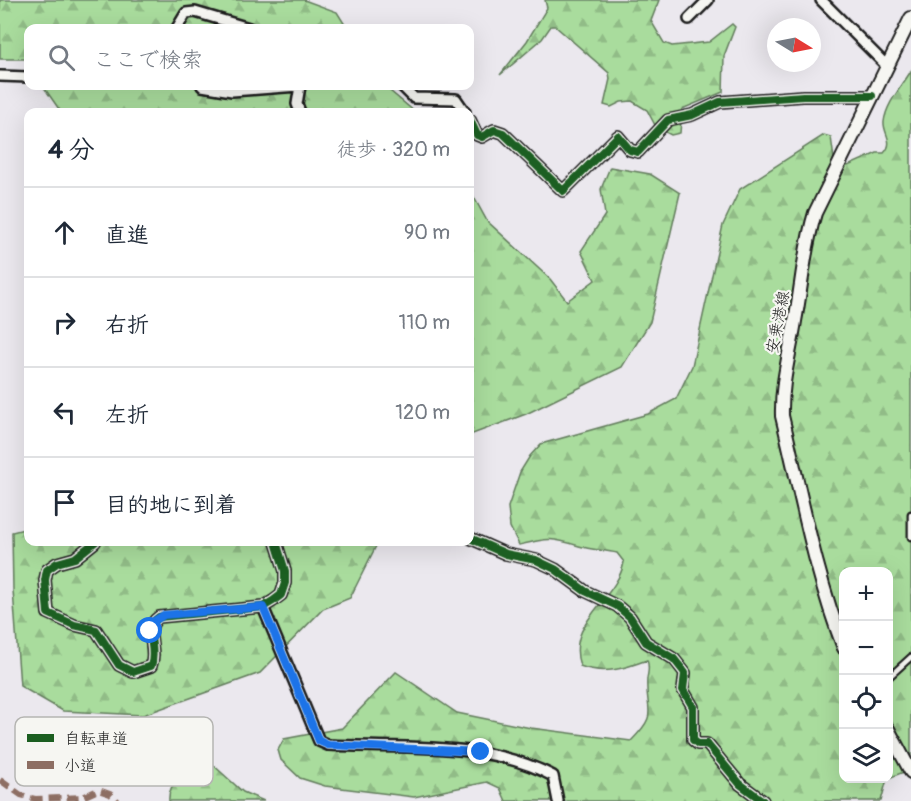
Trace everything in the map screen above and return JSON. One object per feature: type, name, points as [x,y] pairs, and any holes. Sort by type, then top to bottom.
[{"type":"main road","name":"安乗港線","points":[[839,638],[830,614],[782,416],[781,392],[808,235],[815,213],[911,18]]},
{"type":"main road","points":[[893,738],[911,772]]},
{"type":"street","points":[[689,19],[708,0]]},
{"type":"street","points":[[821,0],[887,66]]},
{"type":"street","points":[[179,24],[186,13],[195,12],[236,24]]},
{"type":"street","points":[[0,76],[24,77]]},
{"type":"street","points":[[226,90],[245,90]]},
{"type":"street","points":[[298,108],[299,90]]},
{"type":"street","points":[[406,90],[414,98],[456,99],[462,108]]},
{"type":"street","points":[[474,129],[477,135],[482,137],[494,130],[503,134],[563,191],[618,136],[630,150],[638,152],[668,120],[692,115],[720,102],[803,96],[872,96]]},
{"type":"street","points":[[474,540],[506,554],[536,560],[555,568],[585,591],[626,612],[641,637],[674,659],[685,673],[683,690],[693,708],[693,740],[698,744],[707,744],[740,784],[764,801]]},
{"type":"street","points":[[90,546],[75,558],[57,563],[47,570],[45,580],[48,613],[74,625],[96,630],[124,670],[138,672],[151,666],[155,651],[150,631],[154,621],[159,617],[263,607],[281,595],[285,583],[285,571],[277,546]]},
{"type":"street","points":[[263,607],[319,741],[328,745],[481,752],[526,762],[553,776],[558,801]]},
{"type":"lane","points":[[911,514],[911,537]]},
{"type":"lane","points":[[891,675],[911,657]]},
{"type":"green space","points":[[0,0],[304,0],[337,12],[344,24],[24,24],[24,59],[0,59]]},
{"type":"green space","points":[[545,0],[659,0],[651,21],[664,43],[672,46],[709,42],[732,24],[735,27],[724,56],[723,92],[682,109],[680,133],[671,135],[656,127],[647,110],[632,101],[621,102],[611,107],[604,105],[610,79],[609,73],[555,26],[551,26],[542,39],[500,75],[527,41],[547,8]]},
{"type":"green space","points":[[911,71],[911,769],[893,776],[893,567],[839,567],[839,783],[886,783],[881,801],[506,801],[500,788],[487,782],[414,797],[325,786],[300,778],[281,760],[278,750],[284,739],[342,728],[396,672],[457,713],[531,728],[631,741],[640,731],[649,712],[647,660],[622,668],[589,669],[580,666],[577,650],[585,624],[612,588],[624,562],[617,553],[562,541],[543,540],[519,545],[510,527],[508,507],[520,472],[541,444],[648,414],[676,399],[692,366],[723,225],[740,189],[824,135],[831,137],[834,159],[848,166],[877,153],[884,153],[887,149],[888,138],[884,122],[891,102]]},
{"type":"green space","points":[[46,90],[389,90],[410,108],[58,108]]},
{"type":"green space","points":[[610,167],[650,174],[680,193],[650,322],[622,367],[526,414],[474,434],[474,197],[487,221],[550,279],[567,301],[595,280],[581,251],[605,215],[601,189]]},
{"type":"green space","points":[[24,529],[24,546],[376,546],[350,598],[323,609],[260,673],[143,715],[63,711],[20,686],[13,590],[12,532]]},
{"type":"green space","points":[[213,765],[243,792],[264,801],[169,801],[172,786],[213,786]]},
{"type":"marked path","points":[[0,780],[21,795],[35,799],[83,797],[98,790],[110,794],[118,801]]},
{"type":"cycle path","points":[[474,129],[477,135],[482,137],[494,130],[503,133],[563,191],[618,136],[630,150],[638,152],[668,120],[692,115],[720,102],[803,96],[872,96]]},
{"type":"cycle path","points":[[474,540],[506,554],[536,560],[555,569],[585,591],[617,606],[630,617],[646,642],[674,659],[685,673],[683,690],[693,707],[693,740],[698,744],[707,744],[740,784],[763,801]]},
{"type":"cycle path","points":[[90,546],[75,558],[57,563],[47,570],[45,580],[48,613],[74,625],[96,630],[119,665],[133,672],[151,666],[153,659],[151,633],[154,622],[159,617],[263,607],[281,595],[285,583],[285,571],[277,546]]},
{"type":"route","points":[[150,631],[154,621],[164,615],[263,607],[319,741],[328,745],[481,752]]}]
